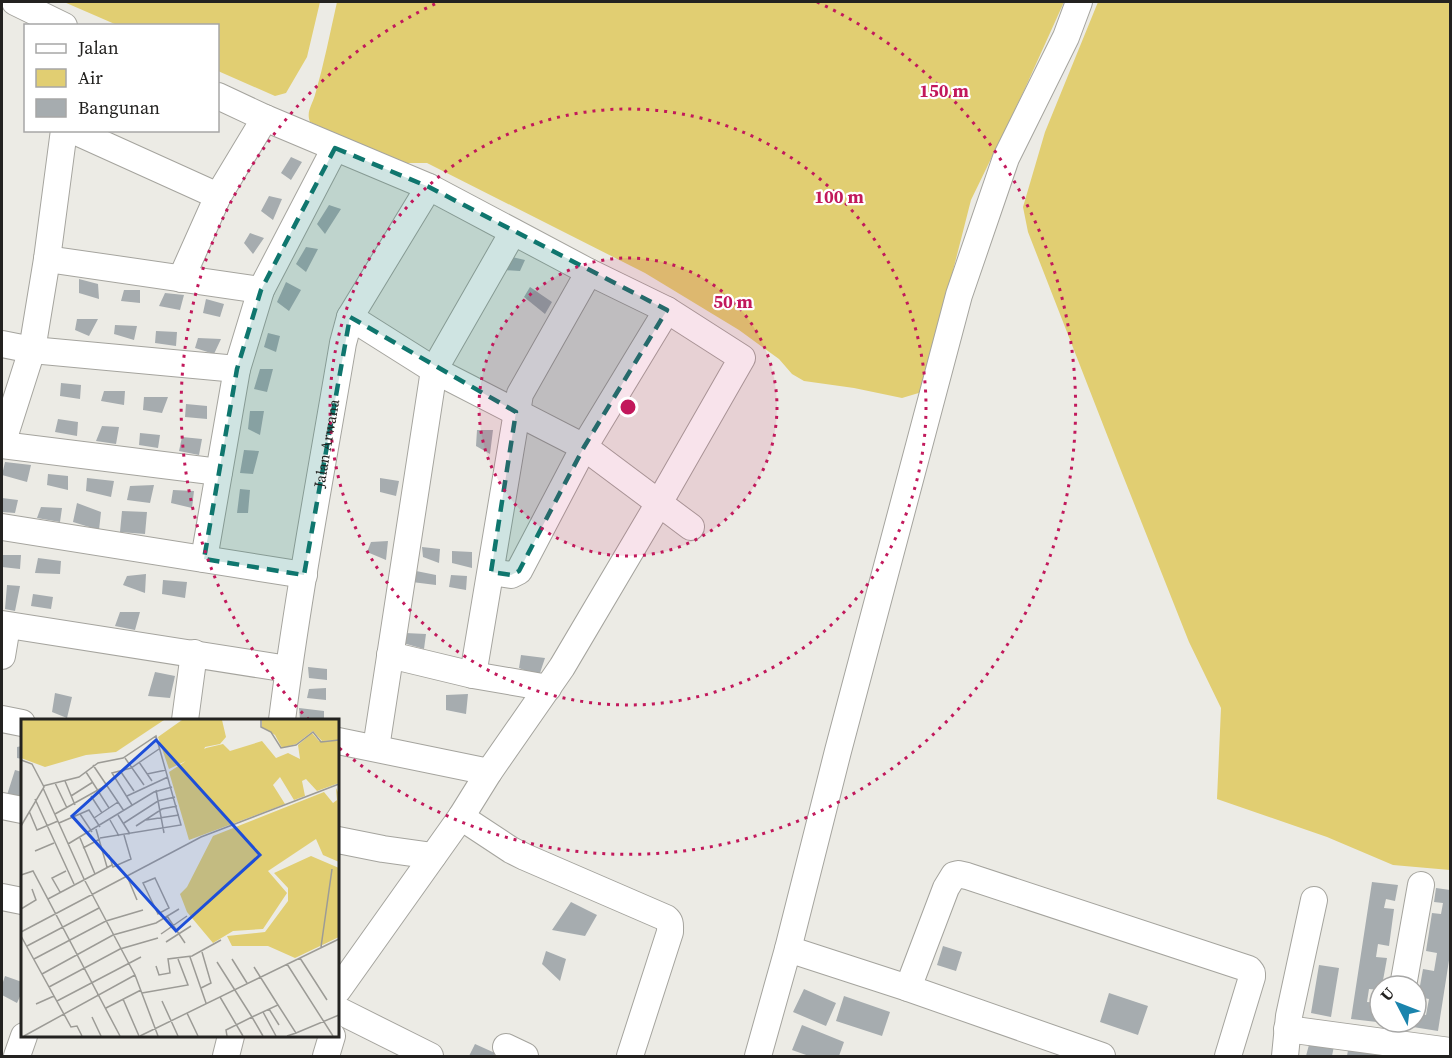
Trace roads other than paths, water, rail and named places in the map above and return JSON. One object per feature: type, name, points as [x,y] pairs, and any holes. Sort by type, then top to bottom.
[{"type":"street","points":[[15,2],[60,24]]},
{"type":"street","points":[[758,1056],[959,295],[1006,158],[1066,37],[1079,2]]},
{"type":"street","points":[[219,96],[429,187],[589,273],[667,310],[742,358],[581,636],[433,856],[339,1005]]},
{"type":"street","points":[[181,279],[218,196],[265,118]]},
{"type":"street","points":[[64,132],[32,350],[2,444],[219,472]]},
{"type":"street","points":[[76,132],[218,196]]},
{"type":"street","points":[[204,559],[237,369],[261,290],[335,148]]},
{"type":"street","name":"Jalan Arwana","points":[[282,719],[288,669],[341,355],[350,318],[429,187]]},
{"type":"street","points":[[376,748],[434,370],[513,232]]},
{"type":"street","points":[[47,259],[261,290]]},
{"type":"street","points":[[473,675],[520,394],[589,273]]},
{"type":"street","points":[[490,572],[511,575],[519,571],[584,447],[667,310]]},
{"type":"street","points":[[350,318],[434,370],[584,447],[691,527]]},
{"type":"street","points":[[2,344],[32,350],[237,369]]},
{"type":"street","points":[[2,527],[304,575]]},
{"type":"street","points":[[2,656],[4,625],[288,669]]},
{"type":"street","points":[[185,719],[194,653]]},
{"type":"street","points":[[390,655],[473,675],[548,688]]},
{"type":"street","points":[[2,719],[21,723]]},
{"type":"street","points":[[339,741],[489,772]]},
{"type":"street","points":[[2,806],[21,810]]},
{"type":"street","points":[[461,817],[518,853],[669,920],[670,932],[630,1056]]},
{"type":"street","points":[[339,840],[433,856]]},
{"type":"street","points":[[908,988],[949,881],[954,875],[962,874],[1249,969],[1252,976],[1228,1056]]},
{"type":"street","points":[[1404,974],[1421,885]]},
{"type":"street","points":[[2,897],[21,901]]},
{"type":"street","points":[[1285,1056],[1287,1029],[1300,959],[1314,900]]},
{"type":"street","points":[[788,949],[1102,1056]]},
{"type":"street","points":[[339,1008],[421,1054]]},
{"type":"street","points":[[1287,1029],[1393,1041],[1450,1051]]},
{"type":"street","points":[[17,1056],[23,1037]]},
{"type":"street","points":[[226,1056],[231,1037]]},
{"type":"street","points":[[327,1056],[332,1037]]},
{"type":"water","points":[[64,2],[320,2],[307,57],[286,93],[275,96],[219,71],[219,24],[115,24]]},
{"type":"water","points":[[337,2],[1064,2],[971,200],[922,392],[902,398],[804,381],[792,374],[779,359],[739,330],[645,273],[427,163],[402,163],[310,122],[309,112]]},
{"type":"water","points":[[1098,2],[1450,2],[1450,870],[1393,865],[1327,837],[1217,799],[1221,708],[1189,642],[1118,463],[1028,232],[1023,207],[1045,132]]}]
